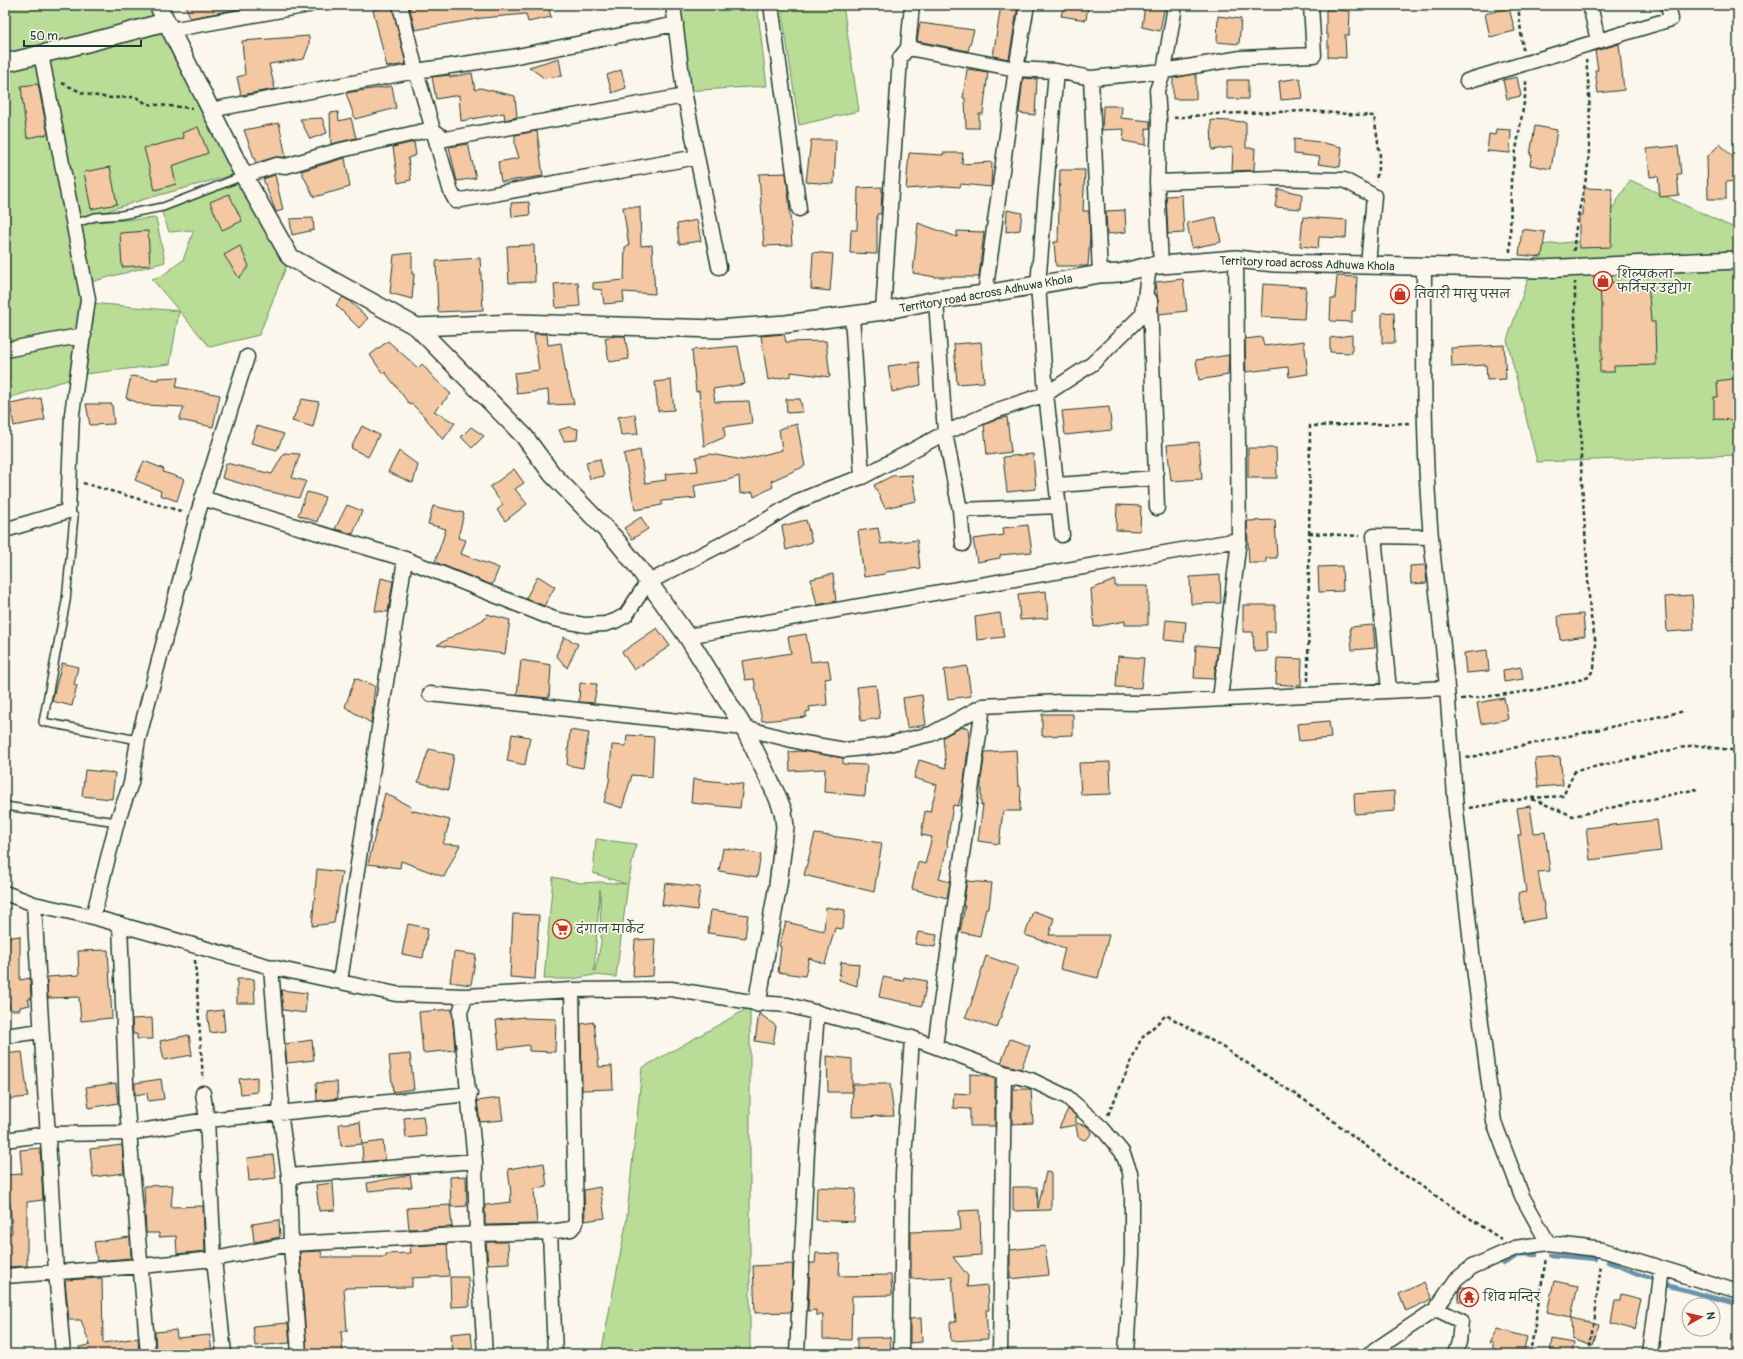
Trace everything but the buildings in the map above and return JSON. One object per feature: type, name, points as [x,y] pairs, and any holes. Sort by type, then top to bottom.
[{"type":"street","points":[[158,5],[167,26],[244,176],[290,257],[417,326],[524,436],[552,474],[616,540],[687,636],[744,728],[777,796],[783,811],[785,826],[779,878],[757,1003]]},
{"type":"street","points":[[5,63],[167,26],[309,5]]},
{"type":"street","points":[[400,5],[432,129],[451,192],[456,201],[697,157]]},
{"type":"street","points":[[673,5],[685,96],[719,267]]},
{"type":"street","points":[[771,5],[799,208]]},
{"type":"street","points":[[884,311],[900,58],[908,48],[912,5]]},
{"type":"street","points":[[985,294],[1016,69],[1027,5]]},
{"type":"street","points":[[1157,508],[1155,266],[1159,120],[1157,90],[1164,71],[1174,12],[1173,5]]},
{"type":"street","points":[[908,48],[1016,69],[1056,71],[1092,78],[1164,71],[1241,58],[1314,55],[1311,5]]},
{"type":"street","points":[[1590,5],[1591,43]]},
{"type":"street","points":[[1467,81],[1671,19],[1668,5]]},
{"type":"street","points":[[210,110],[416,71],[512,57],[676,24]]},
{"type":"street","points":[[5,530],[68,511],[72,414],[88,299],[41,54]]},
{"type":"street","points":[[1056,71],[1038,285],[1046,394],[1062,535]]},
{"type":"street","points":[[1092,78],[1100,274]]},
{"type":"street","points":[[244,176],[277,165],[286,166],[337,151],[432,129],[445,138],[685,96]]},
{"type":"street","points":[[1157,182],[1274,178],[1344,180],[1374,196],[1368,266]]},
{"type":"street","points":[[1220,699],[1239,540],[1236,259]]},
{"type":"street","name":"Territory road across Adhuwa Khola","points":[[417,326],[517,323],[717,329],[786,324],[884,311],[936,300],[985,294],[1155,266],[1236,259],[1368,266],[1509,269],[1738,260]]},
{"type":"street","points":[[202,498],[405,559],[554,618],[585,625],[605,624],[626,615],[647,583],[753,528],[796,502],[862,477],[945,433],[995,411],[1046,394],[1092,364],[1143,314],[1155,266]]},
{"type":"street","points":[[1424,267],[1424,422],[1431,537],[1442,628],[1456,810],[1473,961],[1494,1122],[1522,1196],[1548,1243]]},
{"type":"street","points":[[936,300],[945,433],[960,510],[963,544]]},
{"type":"street","points":[[852,315],[862,477]]},
{"type":"street","points":[[5,350],[84,335]]},
{"type":"street","points":[[93,917],[117,822],[131,783],[138,740],[197,516],[247,357]]},
{"type":"street","points":[[1057,485],[1156,478]]},
{"type":"street","points":[[960,510],[1059,506]]},
{"type":"street","points":[[1389,690],[1374,536],[1431,537]]},
{"type":"street","points":[[687,636],[1239,540]]},
{"type":"street","points":[[340,981],[405,559]]},
{"type":"street","points":[[430,694],[744,728],[804,743],[845,750],[880,746],[931,734],[983,706],[1059,702],[1143,703],[1247,699],[1308,694],[1447,688]]},
{"type":"street","points":[[935,1046],[983,706]]},
{"type":"street","points":[[5,893],[34,904],[120,924],[271,967],[396,994],[466,996],[572,990],[671,989],[757,1003],[788,1004],[912,1038],[1004,1073],[1031,1080],[1067,1097],[1102,1128],[1122,1152],[1130,1172],[1132,1254],[1126,1354]]},
{"type":"street","points":[[34,904],[56,1272],[63,1354]]},
{"type":"street","points":[[120,924],[126,1108],[148,1354]]},
{"type":"street","points":[[271,967],[281,1096],[280,1112],[289,1176],[299,1354]]},
{"type":"street","points":[[5,1276],[141,1266],[214,1258],[292,1244],[477,1234],[550,1232],[571,1229],[576,1223],[572,990]]},
{"type":"street","points":[[466,996],[460,1012],[470,1094],[475,1161],[477,1234],[484,1354]]},
{"type":"street","points":[[797,1354],[807,1151],[817,1012]]},
{"type":"street","points":[[5,1036],[41,1031]]},
{"type":"street","points":[[901,1354],[903,1174],[912,1038]]},
{"type":"street","points":[[1000,1354],[1004,1073]]},
{"type":"street","points":[[203,1093],[207,1120],[214,1258],[224,1354]]},
{"type":"street","points":[[5,1140],[48,1134],[129,1133],[207,1120],[470,1094]]},
{"type":"street","points":[[289,1176],[475,1161]]},
{"type":"street","points":[[550,1232],[555,1354]]},
{"type":"street","points":[[1369,1354],[1436,1309],[1456,1280],[1472,1267],[1515,1248],[1548,1243],[1603,1250],[1661,1270],[1738,1292]]},
{"type":"street","points":[[1650,1354],[1661,1270]]},
{"type":"street","points":[[1436,1309],[1461,1321],[1459,1342],[1455,1354]]},
{"type":"lane","points":[[73,224],[95,217],[121,215],[163,207],[244,176]]},
{"type":"lane","points":[[68,511],[74,516],[66,601],[43,722],[138,740]]},
{"type":"lane","points":[[5,817],[6,806],[117,822]]},
{"type":"path","points":[[1509,269],[1511,180],[1526,91],[1525,63],[1518,5]]},
{"type":"path","points":[[1460,699],[1540,690],[1589,677],[1594,668],[1596,644],[1590,612],[1581,466],[1581,427],[1574,267],[1574,237],[1588,164],[1591,43]]},
{"type":"path","points":[[45,75],[85,94],[111,98],[136,97],[147,104],[210,110]]},
{"type":"path","points":[[1159,120],[1213,114],[1307,111],[1374,116],[1380,155],[1374,196]]},
{"type":"path","points":[[1308,694],[1310,426],[1424,422]]},
{"type":"path","points":[[69,479],[197,516]]},
{"type":"path","points":[[1309,533],[1374,536]]},
{"type":"path","points":[[1452,761],[1685,711]]},
{"type":"path","points":[[1456,810],[1529,798],[1563,796],[1575,772],[1694,745],[1738,751]]},
{"type":"path","points":[[1529,798],[1573,816],[1697,789]]},
{"type":"path","points":[[194,946],[203,1093]]},
{"type":"path","points":[[1102,1128],[1141,1039],[1166,1015],[1216,1043],[1318,1109],[1397,1170],[1515,1248]]},
{"type":"path","points":[[1530,1354],[1548,1243]]},
{"type":"path","points":[[1589,1354],[1603,1250]]},
{"type":"green space","points":[[5,5],[158,5],[236,174],[145,199],[73,222],[84,308],[74,378],[5,399],[5,63],[82,44],[5,53]]},
{"type":"green space","points":[[673,5],[757,5],[767,86],[684,91]]},
{"type":"green space","points":[[781,5],[843,5],[859,111],[799,125]]},
{"type":"green space","points":[[1630,180],[1732,227],[1738,208],[1738,455],[1537,462],[1507,340],[1540,245],[1593,240]]},
{"type":"green space","points":[[242,182],[290,257],[259,335],[210,347],[152,279],[163,275],[183,260],[194,230],[169,232],[161,210]]},
{"type":"green space","points":[[156,218],[165,262],[87,283],[75,225],[93,222]]},
{"type":"green space","points":[[91,303],[179,311],[170,364],[85,374]]},
{"type":"green space","points":[[596,839],[636,844],[628,884],[616,977],[594,975],[573,979],[544,979],[553,877],[581,883],[600,882],[626,884],[593,873]],"holes":[[[600,889],[601,943],[594,971]]]},
{"type":"green space","points":[[750,1007],[750,1354],[601,1354],[626,1224],[642,1068]]},
{"type":"waterway","points":[[1498,1257],[1503,1264],[1521,1254],[1536,1255]]},
{"type":"waterway","points":[[1551,1255],[1595,1259]]},
{"type":"waterway","points":[[1608,1262],[1652,1279]]},
{"type":"waterway","points":[[1666,1285],[1738,1304]]},
{"type":"waterway","points":[[1361,1354],[1368,1350]]},
{"type":"place","name":"शिल्पकला फर्निचर उद्योग","points":[[1603,281]]},
{"type":"place","name":"तिवारी मासु पसल","points":[[1400,294]]},
{"type":"place","name":"दंगाल मार्केट","points":[[562,929]]},
{"type":"place","name":"शिव मन्दिर","points":[[1469,1297]]}]
